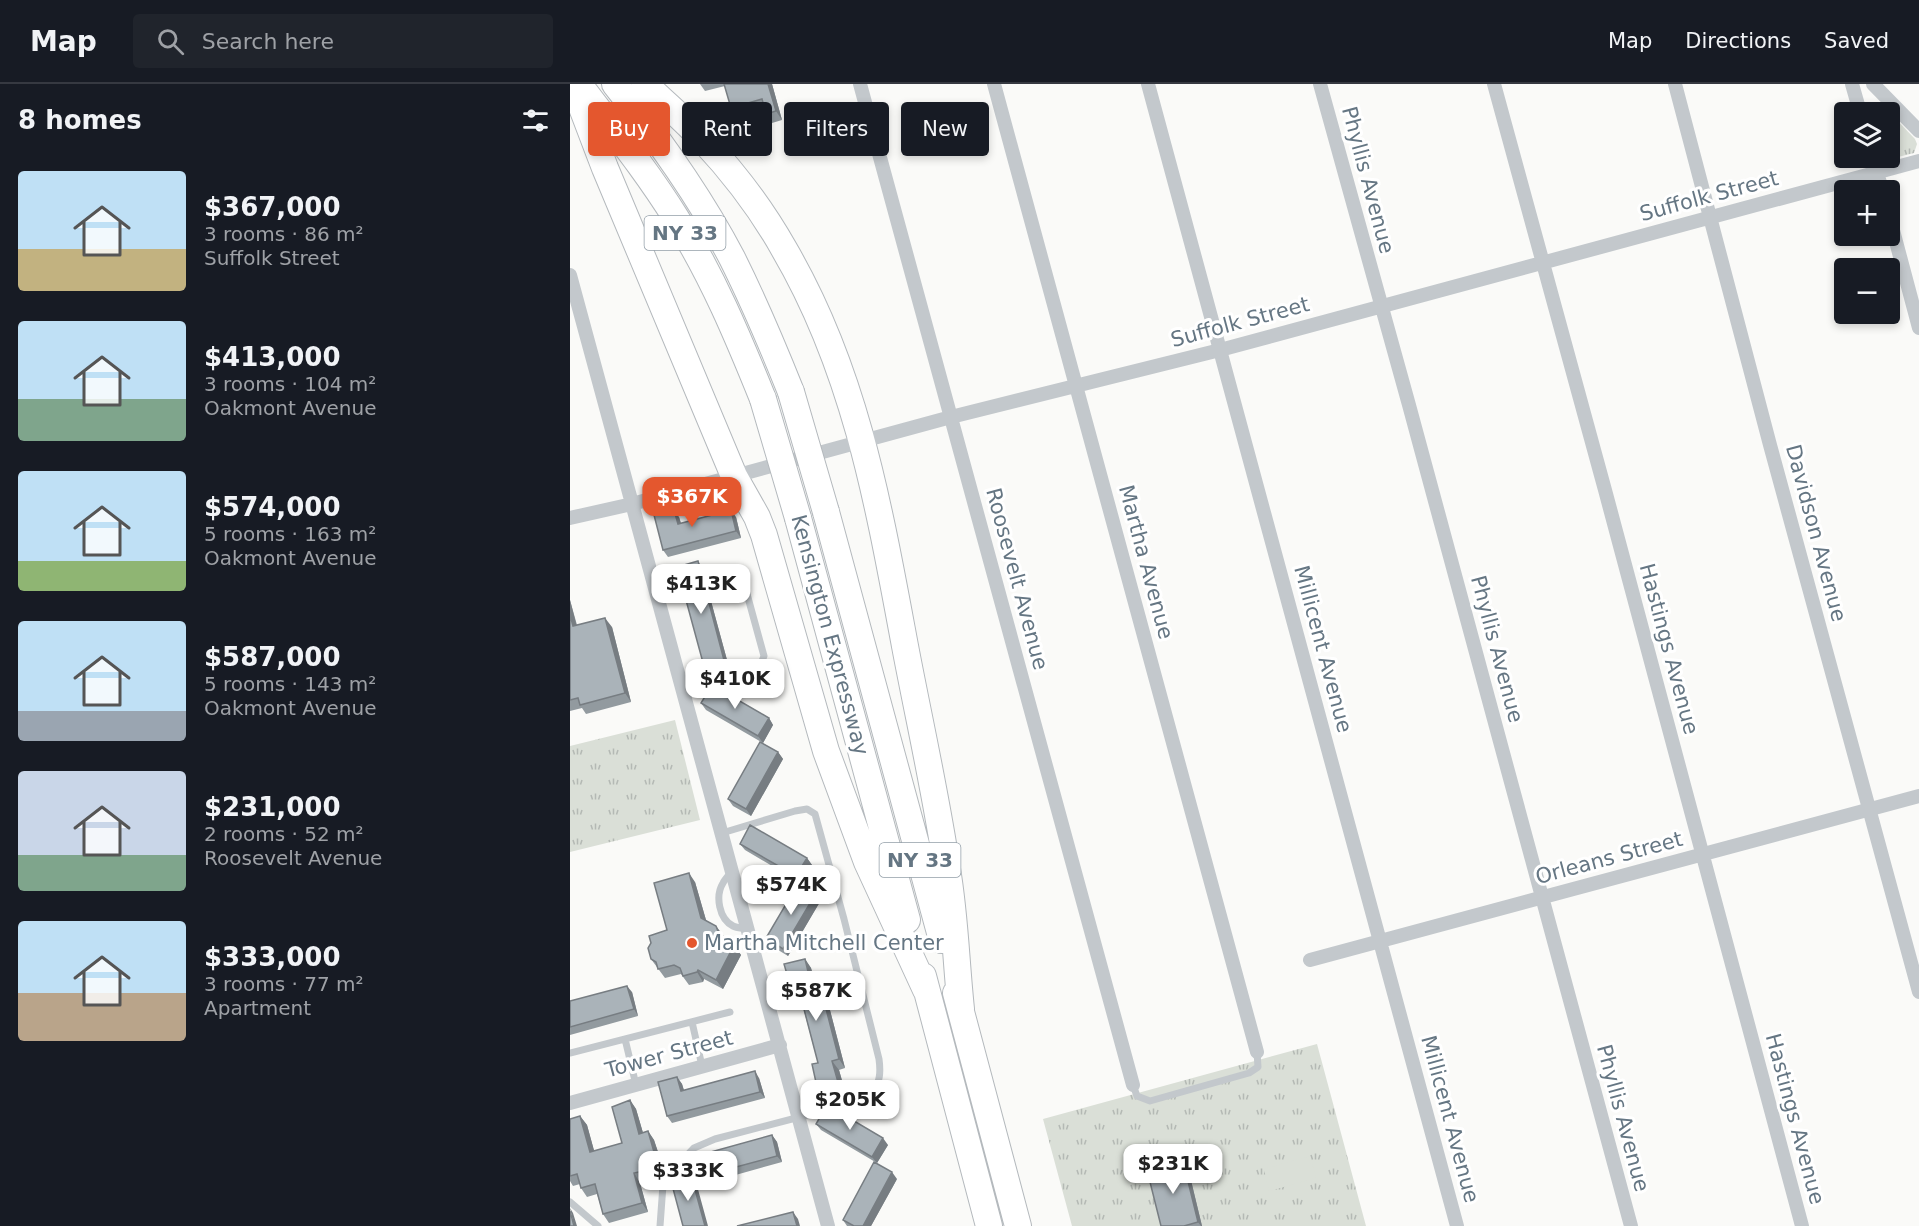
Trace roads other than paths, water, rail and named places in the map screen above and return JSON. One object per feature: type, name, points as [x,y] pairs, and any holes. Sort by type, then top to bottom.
[{"type":"highway","points":[[573,84],[605,168],[734,476],[757,517],[812,707],[841,794],[867,862],[926,990]]},
{"type":"highway","name":"Kensington Expressway","points":[[579,84],[640,164],[677,219],[730,318],[763,399],[798,518],[989,1226]]},
{"type":"highway","name":"Kensington Expressway","points":[[615,84],[691,190],[731,256],[763,323],[791,392],[826,512],[1018,1226]]},
{"type":"highway","points":[[645,84],[702,138],[730,170],[783,246],[806,287],[826,331],[850,396],[884,533],[948,870],[961,1009]]},
{"type":"street","name":"Roosevelt Avenue","points":[[860,84],[1133,1085]]},
{"type":"street","name":"Martha Avenue","points":[[994,84],[1257,1052]]},
{"type":"street","name":"Millicent Avenue","points":[[1148,84],[1457,1226]]},
{"type":"street","name":"Phyllis Avenue","points":[[1320,84],[1631,1226]]},
{"type":"street","name":"Hastings Avenue","points":[[1494,84],[1802,1226]]},
{"type":"street","name":"Davidson Avenue","points":[[1676,84],[1776,468],[1919,992]]},
{"type":"street","points":[[1852,84],[1857,102]]},
{"type":"street","points":[[1873,84],[1919,131]]},
{"type":"street","name":"Suffolk Street","points":[[570,518],[632,504],[951,417],[1220,350],[1919,162]]},
{"type":"street","points":[[1876,168],[1879,180]]},
{"type":"street","points":[[1897,246],[1919,328]]},
{"type":"street","points":[[570,275],[828,1226]]},
{"type":"street","name":"Orleans Street","points":[[1310,960],[1919,796]]},
{"type":"street","name":"Tower Street","points":[[570,1103],[780,1045]]},
{"type":"lane","points":[[684,695],[758,671],[764,656],[741,572]]},
{"type":"lane","points":[[660,1226],[663,1185],[694,1148],[715,1139],[861,1101],[877,1084],[881,1074],[844,919],[815,814],[807,809],[795,811],[722,833]]},
{"type":"lane","points":[[732,871],[723,882],[718,895],[719,906],[724,917],[732,926],[748,929]]},
{"type":"lane","points":[[570,1053],[730,1012]]},
{"type":"lane","points":[[692,1022],[702,1066]]},
{"type":"lane","points":[[625,1039],[636,1085]]},
{"type":"lane","points":[[1133,1085],[1137,1096],[1150,1101],[1249,1073],[1258,1067],[1257,1052]]},
{"type":"lane","points":[[570,1202],[598,1226]]},
{"type":"place","name":"Martha Mitchell Center","points":[[692,943]]}]
